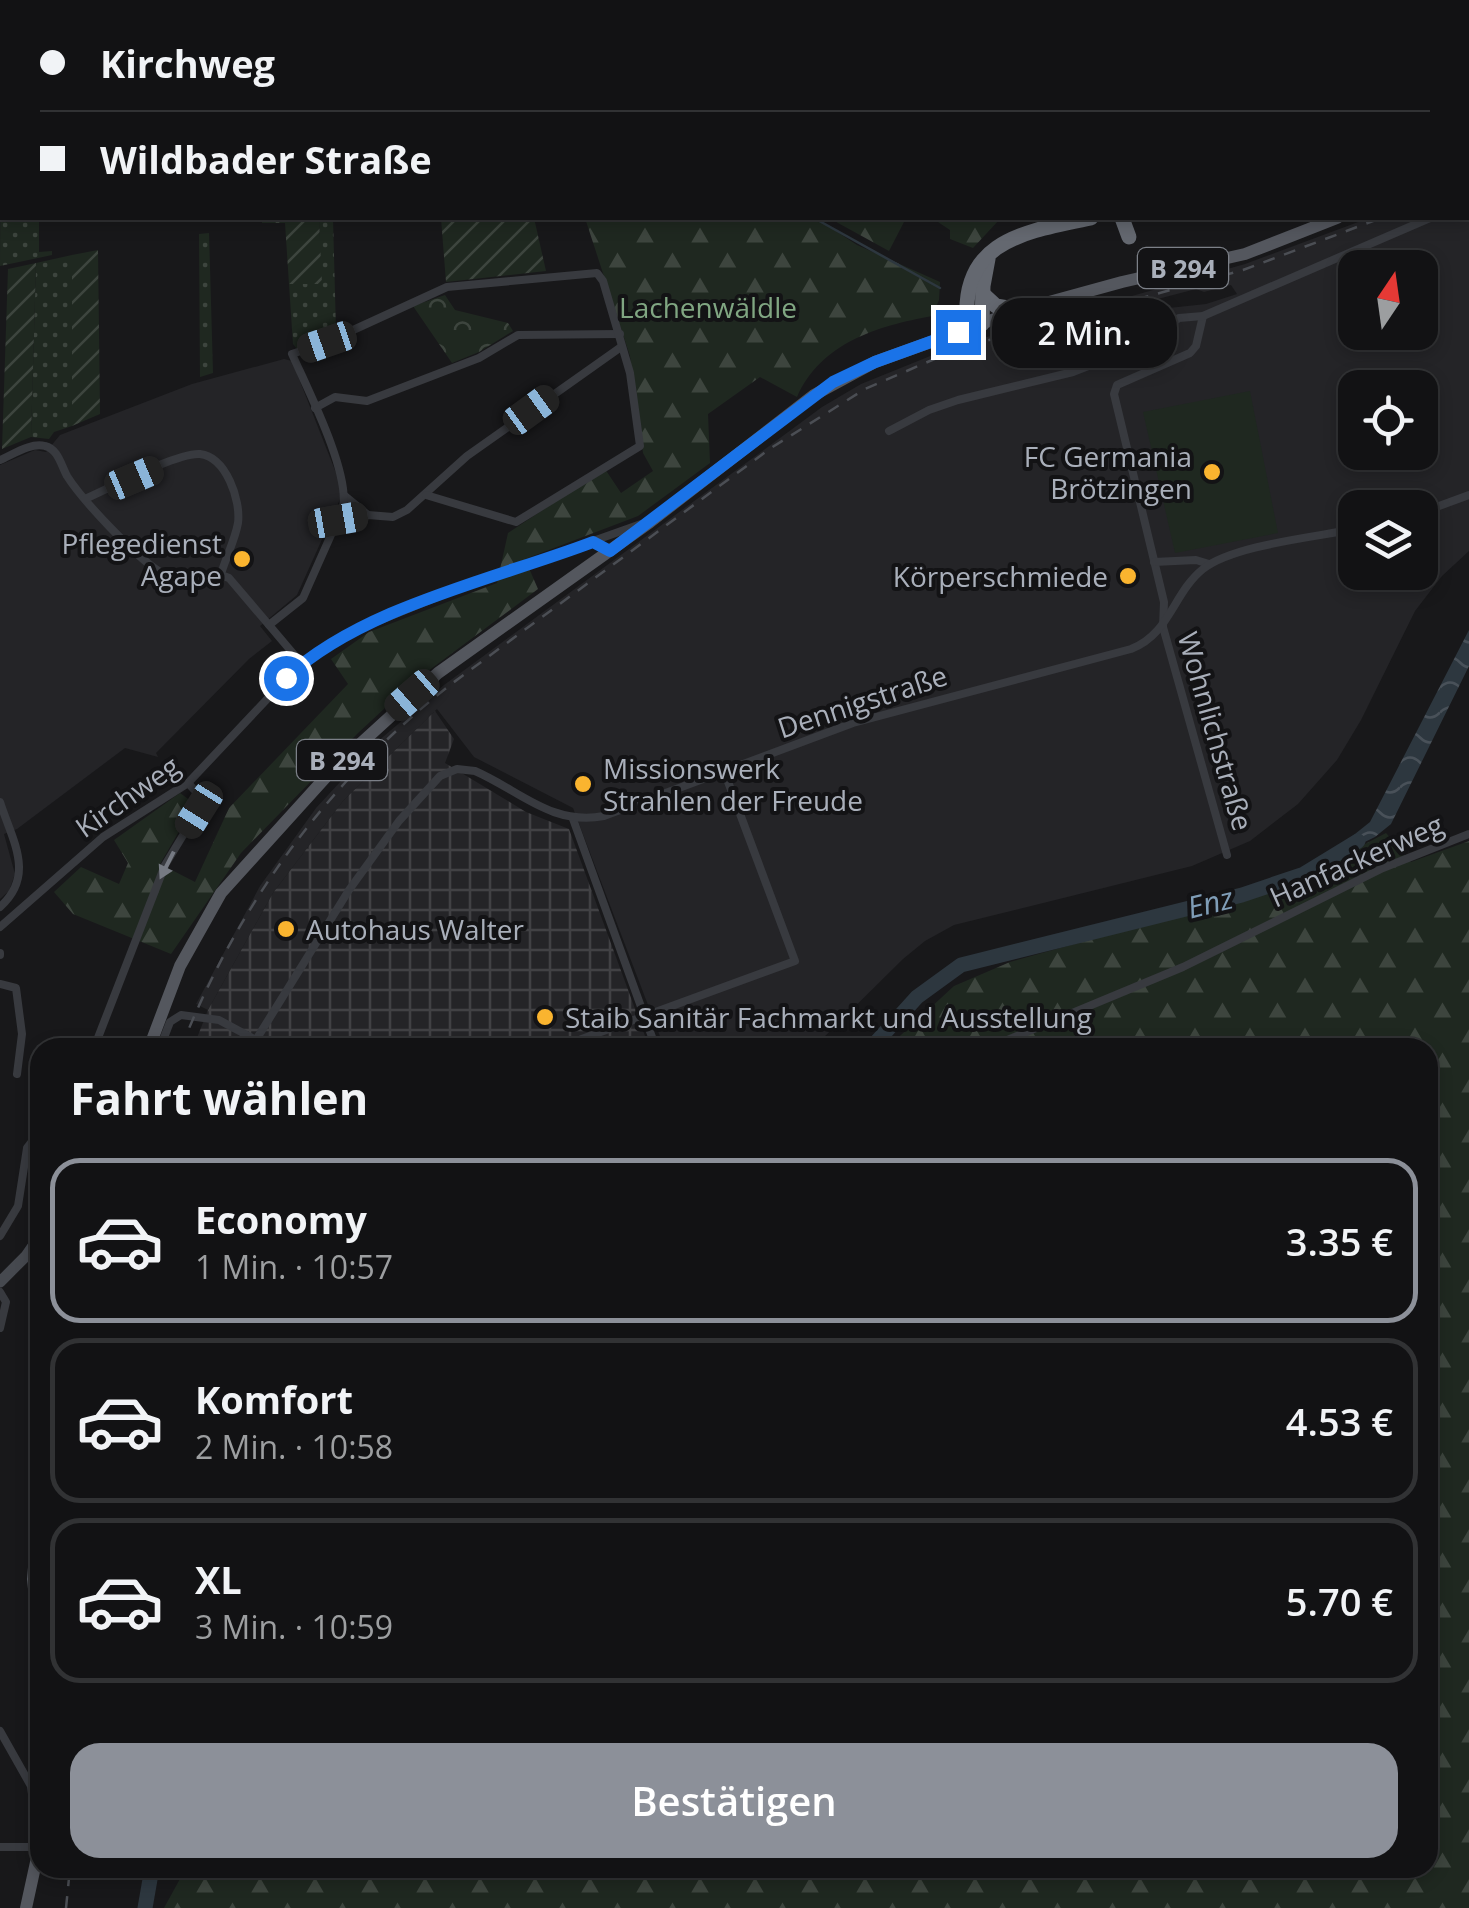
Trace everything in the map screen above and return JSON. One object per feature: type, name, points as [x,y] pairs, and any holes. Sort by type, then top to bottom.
[{"type":"highway","points":[[1123,220],[1129,237]]},
{"type":"highway","points":[[975,327],[966,308],[976,265],[1017,236],[1052,222]]},
{"type":"highway","points":[[975,327],[990,253]]},
{"type":"highway","points":[[982,294],[996,306],[1020,310]]},
{"type":"main road","name":"B 294","points":[[152,1038],[180,966],[204,919],[239,870],[335,767],[412,695],[650,522],[833,382],[875,362],[1020,310],[1245,254],[1332,220]]},
{"type":"main road","points":[[0,1282],[30,1248]]},
{"type":"main road","points":[[26,1908],[33,1878]]},
{"type":"street","points":[[889,431],[958,400],[1073,372],[1128,351],[1180,318],[1203,316],[1425,220]]},
{"type":"street","points":[[368,515],[345,496],[292,354],[447,287],[597,273],[630,373],[640,446],[516,522],[426,495]]},
{"type":"street","name":"Wohnlichstraße","points":[[1203,316],[1196,346],[1190,353],[1117,386],[1114,394],[1164,602],[1163,627],[1227,855]]},
{"type":"street","points":[[315,408],[336,397],[367,402],[478,358],[518,336],[620,334]]},
{"type":"street","points":[[338,520],[368,515],[392,517],[408,510],[467,456],[622,347]]},
{"type":"street","points":[[0,460],[35,446],[47,446],[55,452],[84,498],[164,575],[185,578],[222,574],[235,582],[302,664]]},
{"type":"street","points":[[84,498],[189,455],[210,457],[220,463],[226,475],[238,517],[222,574]]},
{"type":"street","points":[[1438,506],[1469,495]]},
{"type":"street","points":[[269,625],[303,598],[345,496]]},
{"type":"street","name":"Kirchweg","points":[[0,927],[102,837],[188,783],[302,664],[366,626],[452,591],[650,522]]},
{"type":"street","points":[[1163,627],[1190,581],[1209,564],[1243,552],[1338,532]]},
{"type":"street","points":[[593,542],[610,551]]},
{"type":"street","points":[[1154,562],[1196,560],[1209,564]]},
{"type":"street","name":"Dennigstraße","points":[[573,818],[604,816],[853,722],[1131,649],[1163,627]]},
{"type":"street","points":[[258,1038],[363,868],[440,776],[457,770],[475,771],[536,806],[573,818],[652,1038]]},
{"type":"street","points":[[584,1038],[795,961],[724,771]]},
{"type":"street","points":[[98,1038],[165,865],[202,804],[188,783]]},
{"type":"street","points":[[0,802],[20,872],[16,890],[0,907]]},
{"type":"street","name":"Hanfackerweg","points":[[1012,1038],[1183,967],[1383,868],[1469,834]]},
{"type":"street","points":[[0,984],[16,988],[22,1034],[16,1074]]},
{"type":"street","points":[[164,1038],[170,1022],[181,1014],[219,1020],[245,1038]]},
{"type":"street","points":[[0,1236],[21,1194],[30,1144]]},
{"type":"street","points":[[0,1292],[6,1302],[0,1328]]},
{"type":"street","points":[[0,1731],[30,1784]]},
{"type":"street","points":[[0,1847],[30,1846]]},
{"type":"shaded area","points":[[1364,220],[1469,220],[1469,551],[1438,581],[1438,490],[1338,490],[1338,590],[1431,590],[1415,611],[1337,760],[1298,804],[1250,841],[1192,866],[954,925],[903,959],[823,1038],[661,1038],[573,808],[474,757],[437,709],[343,801],[273,893],[208,1010],[196,1004],[260,886],[316,808],[377,742],[444,685],[822,407],[861,384],[955,346],[1245,264]],"holes":[[[1231,285],[1237,294],[1206,304],[1094,316],[1129,303],[1131,306],[1196,289],[1204,292]]]},
{"type":"shaded area","points":[[284,359],[292,361],[340,483],[341,497],[297,595],[260,626],[272,641],[249,659],[156,753],[158,757],[125,748],[17,829],[4,834],[15,874],[9,891],[0,899],[0,465],[35,450],[46,452],[60,435],[192,384]]},
{"type":"shaded area","points":[[435,711],[454,739],[445,763],[526,812],[569,829],[646,1038],[197,1038],[208,1010],[273,893],[343,801]]},
{"type":"green space","points":[[0,220],[39,220],[39,252],[52,251],[52,255],[0,266]]},
{"type":"green space","points":[[319,220],[333,220],[336,331],[297,349],[293,344],[289,284],[321,283]]},
{"type":"green space","points":[[319,220],[322,284],[289,284],[285,223],[262,223]]},
{"type":"green space","points":[[441,220],[534,220],[546,271],[446,282]]},
{"type":"green space","name":"Lachenwäldle","points":[[586,220],[819,220],[857,245],[940,282],[939,300],[932,316],[871,332],[836,350],[807,378],[797,397],[760,377],[708,414],[710,463],[638,516],[525,559],[538,589],[412,683],[358,733],[241,853],[171,954],[73,914],[54,892],[81,867],[119,884],[128,863],[114,840],[180,793],[195,804],[160,864],[195,882],[229,808],[348,684],[331,659],[369,632],[497,583],[508,533],[605,469],[621,493],[653,471],[643,453],[630,356]]},
{"type":"green space","points":[[833,220],[905,220],[889,251]]},
{"type":"green space","points":[[935,220],[999,220],[973,248],[950,239],[950,230]]},
{"type":"green space","points":[[209,233],[213,373],[200,377],[199,234]]},
{"type":"green space","points":[[98,250],[100,414],[72,426],[72,255]]},
{"type":"green space","points":[[72,255],[72,426],[54,432],[49,439],[31,437],[36,263]]},
{"type":"green space","points":[[36,263],[31,437],[2,449],[8,269]]},
{"type":"green space","points":[[445,295],[455,310],[508,323],[513,331],[452,363],[413,306]]},
{"type":"green space","name":"FC Germania Brötzingen","points":[[1250,391],[1278,533],[1175,553],[1143,412]]},
{"type":"green space","points":[[1386,833],[1411,862],[1469,841],[1469,1908],[164,1908],[180,1878],[1438,1878],[1438,1038],[898,1038],[954,986],[1010,962],[1248,896],[1302,877]]},
{"type":"water","points":[[1469,630],[1469,666],[1391,824],[1375,837],[1342,853],[1340,846],[1370,822]]},
{"type":"waterway","points":[[818,220],[940,288]]},
{"type":"waterway","name":"Enz","points":[[880,1038],[917,997],[961,965],[1242,895],[1304,874],[1358,841]]},
{"type":"waterway","name":"Enz","points":[[145,1908],[150,1878]]},
{"type":"railway","points":[[185,1038],[230,944],[259,895],[326,804],[365,762],[450,685],[771,448],[865,389],[960,348],[1243,270],[1376,220]]},
{"type":"railway","points":[[66,1908],[69,1878]]},
{"type":"place","name":"FC Germania Brötzingen","points":[[1212,472]]},
{"type":"place","name":"Pflegedienst Agape","points":[[242,559]]},
{"type":"place","name":"Körperschmiede","points":[[1128,576]]},
{"type":"place","name":"Missionswerk Strahlen der Freude","points":[[583,784]]},
{"type":"place","name":"Autohaus Walter","points":[[286,929]]},
{"type":"place","name":"Staib Sanitär Fachmarkt und Ausstellung","points":[[545,1017]]},
{"type":"route","points":[[286,678],[330,644],[452,591],[593,542],[610,551],[833,382],[958,332]]}]
